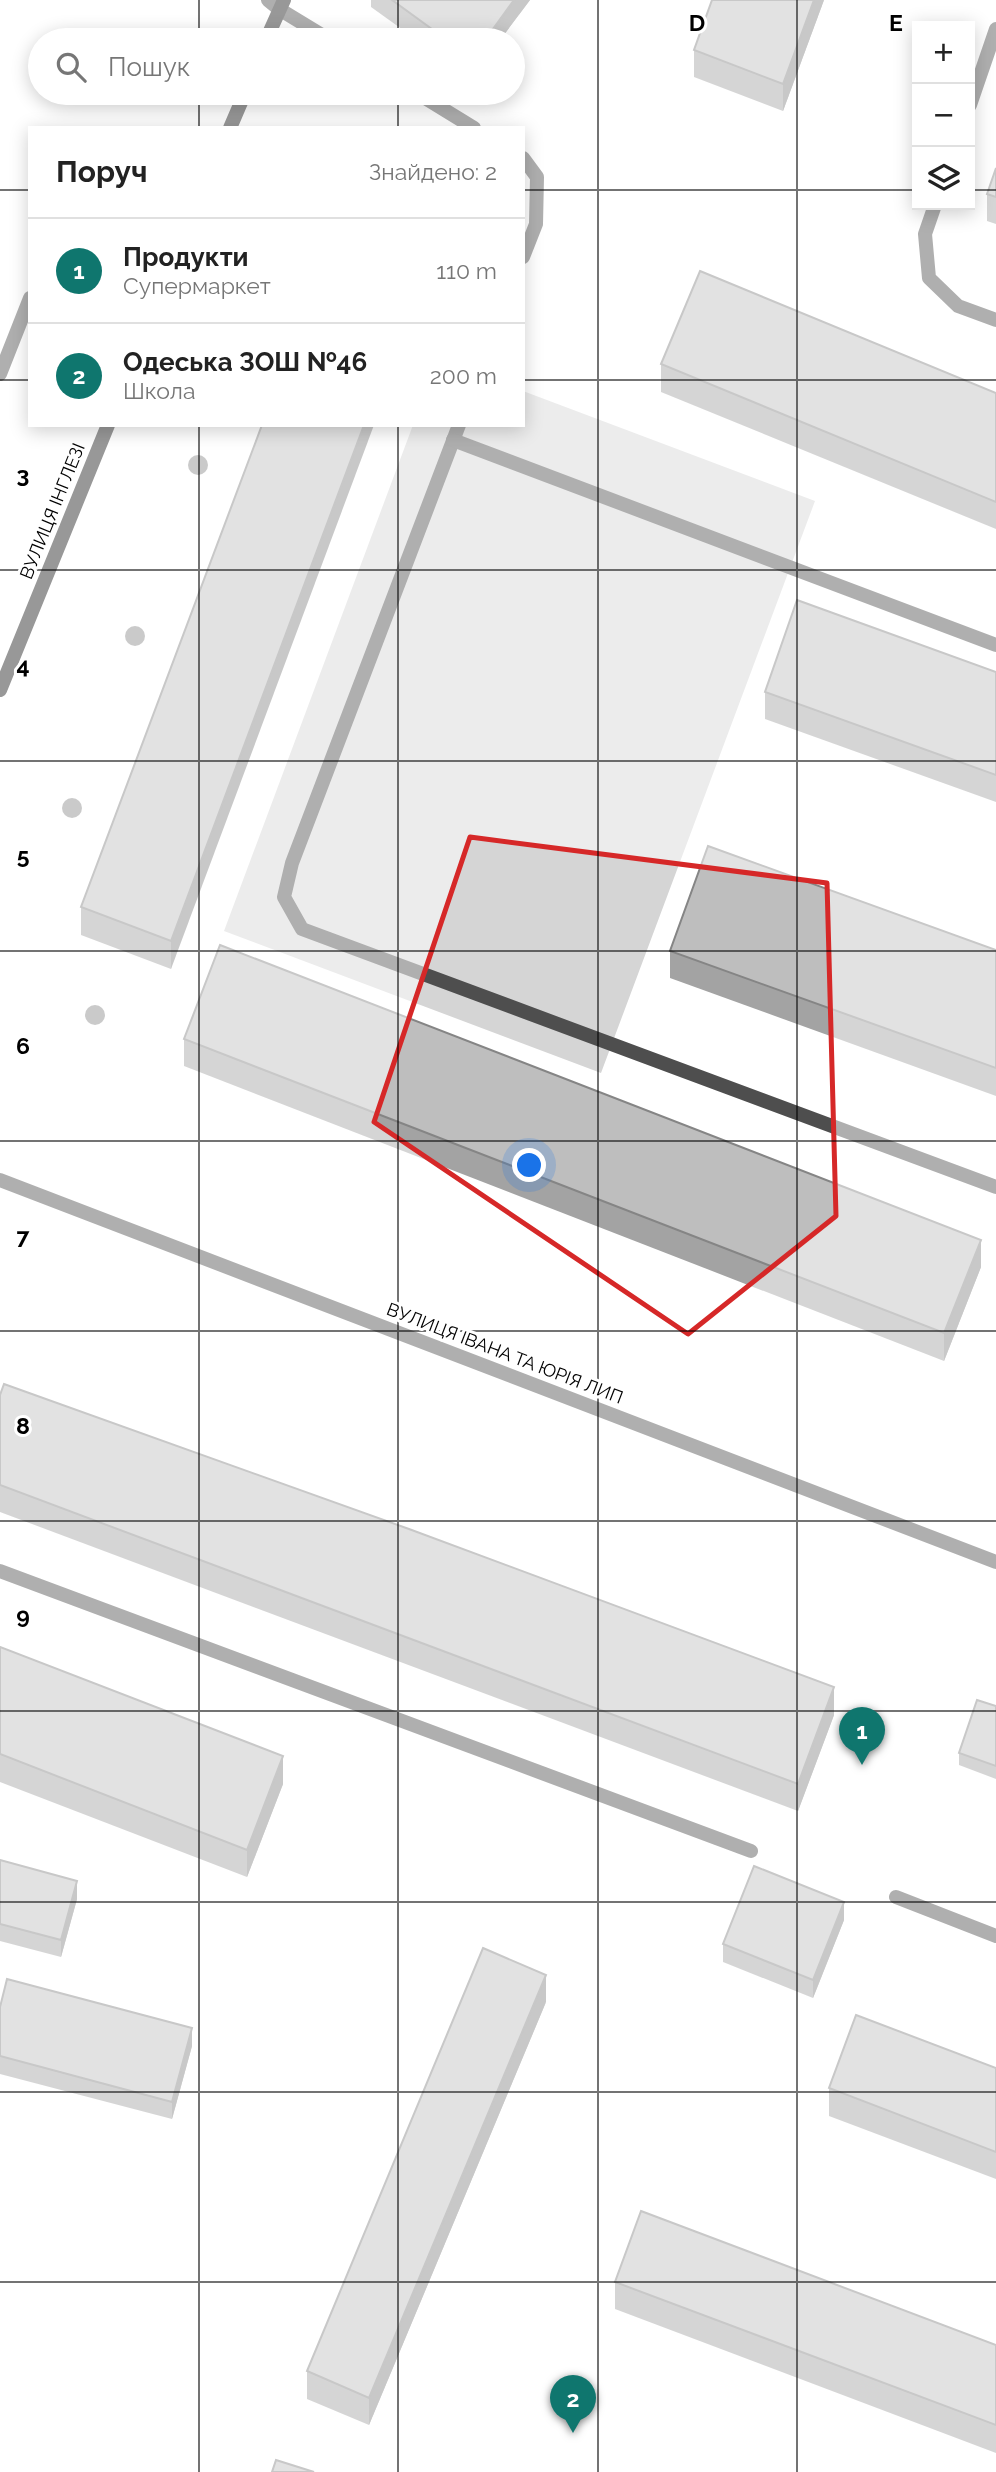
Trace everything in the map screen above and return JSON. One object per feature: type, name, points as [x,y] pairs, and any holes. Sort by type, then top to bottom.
[{"type":"main road","points":[[270,28],[277,3]]},
{"type":"main road","points":[[231,126],[240,105]]},
{"type":"main road","name":"ВУЛИЦЯ ІНГЛЕЗІ","points":[[0,690],[107,427]]},
{"type":"street","points":[[277,3],[313,28]]},
{"type":"street","points":[[975,90],[996,29]]},
{"type":"street","points":[[437,105],[471,126]]},
{"type":"street","points":[[525,161],[537,177],[536,224],[525,252]]},
{"type":"street","points":[[933,210],[925,234],[929,278],[958,306],[996,320]]},
{"type":"street","points":[[0,374],[28,303]]},
{"type":"street","points":[[458,427],[292,863],[284,897],[302,929],[996,1188]]},
{"type":"street","points":[[453,440],[996,645]]},
{"type":"street","name":"ВУЛИЦЯ ІВАНА ТА ЮРІЯ ЛИП","points":[[0,1180],[996,1562]]},
{"type":"street","points":[[0,1571],[751,1851]]},
{"type":"street","points":[[896,1897],[996,1936]]},
{"type":"highlighted area","points":[[470,837],[827,883],[836,1216],[688,1334],[374,1122]]},
{"type":"shaded area","points":[[525,392],[815,501],[601,1073],[224,931],[412,427],[525,427]]},
{"type":"building","points":[[392,0],[514,0],[494,28],[430,28]]},
{"type":"building","points":[[712,0],[814,0],[783,84],[694,50]]},
{"type":"building","points":[[996,168],[996,197],[987,194]]},
{"type":"building","points":[[700,271],[996,393],[996,502],[661,364]]},
{"type":"building","points":[[261,427],[363,427],[171,941],[81,907]]},
{"type":"building","points":[[797,600],[996,672],[996,775],[765,692]]},
{"type":"building","points":[[708,846],[996,950],[996,1068],[670,951]]},
{"type":"building","points":[[220,945],[981,1240],[944,1333],[184,1039]]},
{"type":"building","points":[[4,1384],[409,1529],[834,1687],[798,1784],[0,1485],[0,1395]]},
{"type":"building","points":[[0,1647],[283,1756],[247,1850],[0,1754]]},
{"type":"building","points":[[977,1700],[996,1706],[996,1766],[959,1753]]},
{"type":"building","points":[[0,1860],[77,1881],[61,1940],[0,1924]]},
{"type":"building","points":[[754,1866],[844,1902],[813,1980],[723,1944]]},
{"type":"building","points":[[483,1948],[546,1975],[369,2398],[307,2371]]},
{"type":"building","points":[[7,1979],[192,2028],[172,2102],[0,2056],[0,2007]]},
{"type":"building","points":[[856,2015],[996,2068],[996,2152],[829,2088]]},
{"type":"building","points":[[641,2211],[996,2345],[996,2425],[615,2282]]},
{"type":"building","points":[[276,2460],[314,2472],[272,2472]]},
{"type":"place","name":"Продукти","points":[[862,1765]]},
{"type":"place","name":"Одеська ЗОШ №46","points":[[573,2433]]}]
